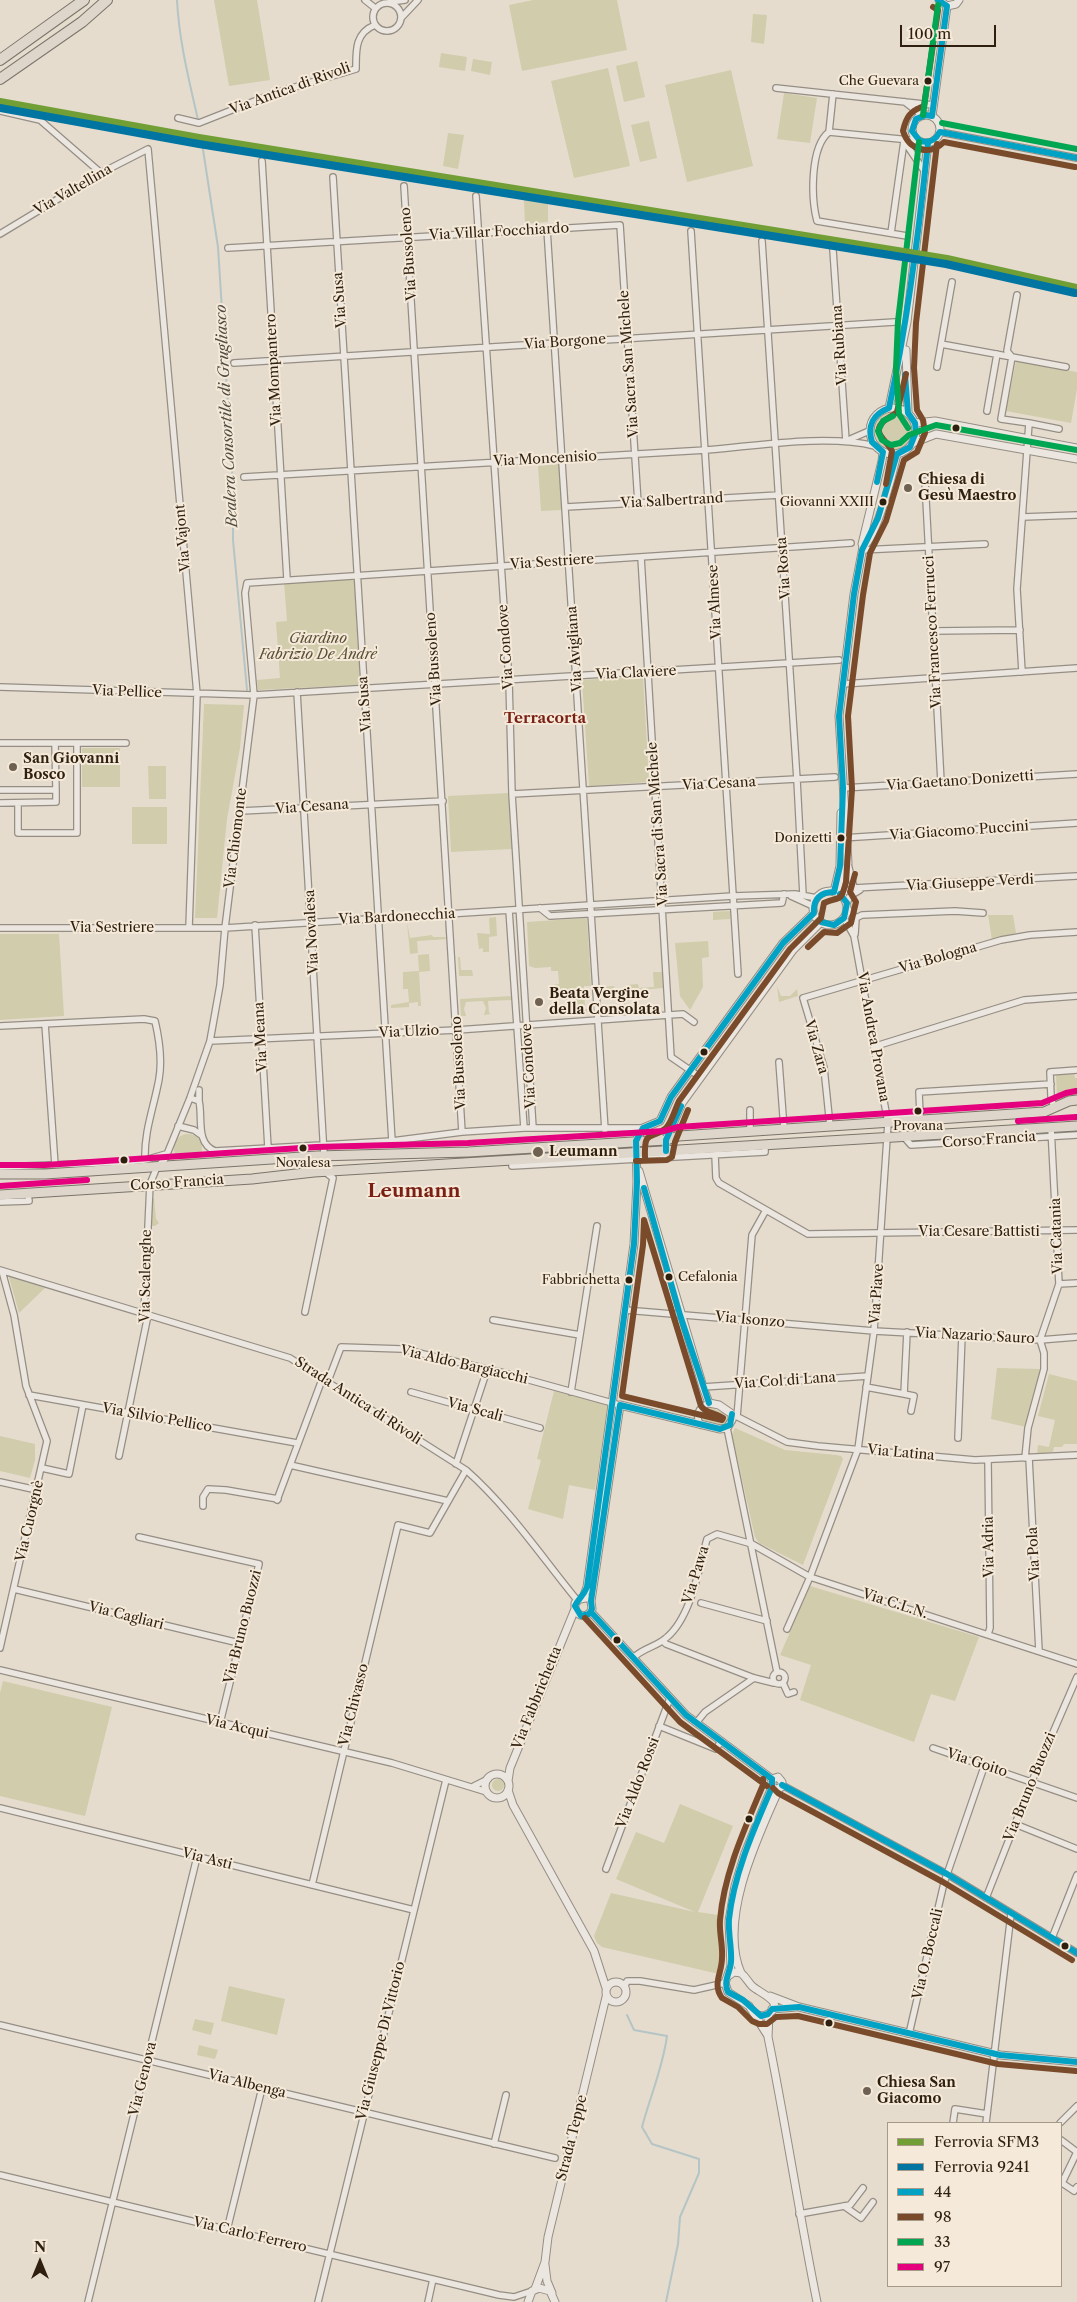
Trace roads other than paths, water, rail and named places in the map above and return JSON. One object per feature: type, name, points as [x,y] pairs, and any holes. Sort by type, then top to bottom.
[{"type":"highway","points":[[0,60],[84,0]]},
{"type":"highway","points":[[0,79],[82,22],[107,0]]},
{"type":"main road","name":"Corso Francia","points":[[0,1174],[45,1174],[324,1156],[468,1152],[666,1140],[679,1136],[830,1126],[920,1117],[1044,1112],[1069,1101],[1077,1100]]},
{"type":"main road","name":"Corso Francia","points":[[0,1195],[252,1179],[468,1162],[512,1163],[637,1159],[666,1151],[904,1137],[1052,1132],[1077,1126]]},
{"type":"street","points":[[365,0],[375,8]]},
{"type":"street","points":[[405,0],[387,3],[375,8],[372,16],[375,25],[381,30],[388,32],[396,29],[402,17],[418,0]]},
{"type":"street","points":[[938,0],[947,6],[956,4],[959,0]]},
{"type":"street","points":[[387,3],[394,4],[400,10],[402,17]]},
{"type":"street","points":[[932,116],[947,6]]},
{"type":"street","name":"Via Antica di Rivoli","points":[[178,118],[199,123],[275,93],[356,69],[359,37],[365,29],[375,25]]},
{"type":"street","points":[[776,88],[933,105]]},
{"type":"street","points":[[829,132],[833,94]]},
{"type":"street","points":[[904,102],[924,116]]},
{"type":"street","points":[[0,111],[40,120],[101,173]]},
{"type":"street","points":[[907,236],[816,221],[813,189],[818,147],[822,137],[829,132],[928,142],[937,137],[940,132],[938,121],[932,116],[916,119],[913,124],[912,131],[920,141]]},
{"type":"street","points":[[940,132],[1077,158]]},
{"type":"street","points":[[904,140],[925,172]]},
{"type":"street","points":[[892,233],[904,140]]},
{"type":"street","points":[[889,408],[907,322],[928,142]]},
{"type":"street","name":"Via Valtellina","points":[[0,234],[101,173],[148,149]]},
{"type":"street","name":"Via Vajont","points":[[148,149],[197,694],[189,928]]},
{"type":"street","name":"Via Mompantero","points":[[262,161],[286,579]]},
{"type":"street","name":"Via Susa","points":[[333,177],[392,1141]]},
{"type":"street","name":"Via Bussoleno","points":[[404,186],[462,1132]]},
{"type":"street","name":"Via Condove","points":[[476,196],[501,566],[512,794],[533,1128]]},
{"type":"street","name":"Via Villar Focchiardo","points":[[228,248],[620,224]]},
{"type":"street","name":"Via Sacra San Michele","points":[[620,224],[638,503]]},
{"type":"street","name":"Via Avigliana","points":[[547,229],[600,1019],[605,1130]]},
{"type":"street","name":"Via Almese","points":[[691,231],[738,974]]},
{"type":"street","name":"Via Rosta","points":[[762,241],[798,780],[803,895]]},
{"type":"street","name":"Via Rubiana","points":[[833,250],[840,325],[846,441]]},
{"type":"street","points":[[937,367],[952,282]]},
{"type":"street","points":[[1017,295],[1008,351],[1012,357],[1001,419],[1059,429]]},
{"type":"street","name":"Via Borgone","points":[[234,363],[895,322]]},
{"type":"street","points":[[907,322],[905,368],[908,413]]},
{"type":"street","points":[[941,344],[1066,368]]},
{"type":"street","points":[[987,411],[997,354]]},
{"type":"street","points":[[913,443],[916,432],[915,423],[908,413],[900,408],[889,408],[876,415],[870,431],[875,446],[882,452],[897,454],[913,443],[936,434],[1077,459]]},
{"type":"street","points":[[915,423],[935,421],[1077,448]]},
{"type":"street","points":[[1022,672],[1017,589],[1028,451],[1026,439],[1029,423]]},
{"type":"street","name":"Via Moncenisio","points":[[846,441],[870,431]]},
{"type":"street","name":"Via Moncenisio","points":[[244,477],[706,450],[776,444],[846,441],[875,446]]},
{"type":"street","points":[[854,888],[844,838],[839,716],[854,594],[863,549],[862,544],[882,461],[882,452]]},
{"type":"street","points":[[863,549],[878,518],[897,454]]},
{"type":"street","name":"Via Francesco Ferrucci","points":[[925,481],[941,782]]},
{"type":"street","name":"Via Salbertrand","points":[[566,507],[779,495]]},
{"type":"street","points":[[1023,517],[1077,515]]},
{"type":"street","name":"Via Sestriere","points":[[254,581],[851,544]]},
{"type":"street","points":[[863,549],[985,544]]},
{"type":"street","name":"Via Sacra di San Michele","points":[[642,557],[664,910],[671,1057],[700,1077]]},
{"type":"street","name":"Via Chiomonte","points":[[150,1184],[157,1167],[166,1154],[190,1098],[210,1041],[220,985],[225,928],[254,695],[245,593],[247,582],[254,581]]},
{"type":"street","points":[[933,631],[1020,630]]},
{"type":"street","name":"Via Claviere","points":[[254,695],[839,660]]},
{"type":"street","points":[[843,684],[1077,668]]},
{"type":"street","name":"Via Pellice","points":[[0,687],[254,695]]},
{"type":"street","name":"Via Novalesa","points":[[297,692],[312,922],[325,1172]]},
{"type":"street","points":[[0,743],[126,743]]},
{"type":"street","points":[[0,803],[56,802],[55,743]]},
{"type":"street","points":[[18,802],[18,833],[77,833],[77,743]]},
{"type":"street","name":"Via Gaetano Donizetti","points":[[843,788],[1077,774]]},
{"type":"street","name":"Via Cesana","points":[[512,794],[835,777]]},
{"type":"street","points":[[0,790],[56,790]]},
{"type":"street","name":"Via Cesana","points":[[240,811],[443,800]]},
{"type":"street","name":"Via Giacomo Puccini","points":[[844,838],[1077,823]]},
{"type":"street","points":[[844,838],[837,893],[856,918],[871,914],[955,911],[983,913]]},
{"type":"street","points":[[837,893],[848,864]]},
{"type":"street","name":"Via Giuseppe Verdi","points":[[837,893],[854,888],[1077,876]]},
{"type":"street","points":[[820,922],[834,924],[844,918],[850,896],[863,889]]},
{"type":"street","points":[[199,1090],[201,1135],[207,1147],[215,1151],[325,1146],[392,1141],[462,1132],[524,1128],[605,1130],[643,1128],[660,1121],[672,1097],[690,1070],[783,943],[814,910],[817,898],[825,892],[837,893]]},
{"type":"street","name":"Via Bardonecchia","points":[[540,908],[550,916],[664,910],[782,903],[784,894]]},
{"type":"street","name":"Via Bardonecchia","points":[[784,894],[814,910]]},
{"type":"street","name":"Via Bardonecchia","points":[[225,928],[733,896],[784,894],[817,898]]},
{"type":"street","name":"Via Condove","points":[[509,910],[524,1128]]},
{"type":"street","points":[[814,910],[820,922]]},
{"type":"street","name":"Via Andrea Provana","points":[[844,918],[854,936],[876,1046],[887,1120],[886,1138]]},
{"type":"street","name":"Via Andrea Provana","points":[[854,936],[856,918]]},
{"type":"street","points":[[666,1151],[666,1140],[682,1103],[793,950],[820,922]]},
{"type":"street","name":"Via Meana","points":[[255,925],[268,1148]]},
{"type":"street","name":"Via Sestriere","points":[[0,928],[225,928]]},
{"type":"street","name":"Via Bologna","points":[[803,998],[1001,940],[1030,935],[1077,932]]},
{"type":"street","points":[[876,1046],[1024,1000],[1077,996]]},
{"type":"street","name":"Via Zara","points":[[803,998],[824,1068],[830,1126]]},
{"type":"street","name":"Via Ulzio","points":[[210,1041],[457,1030],[683,1014],[694,1022]]},
{"type":"street","name":"Corso Francia","points":[[0,1026],[144,1019],[155,1021],[158,1034],[159,1077],[144,1139],[145,1160]]},
{"type":"street","points":[[45,1024],[55,1165]]},
{"type":"street","points":[[778,1062],[784,1129]]},
{"type":"street","points":[[1054,1108],[1050,1072],[1077,1070]]},
{"type":"street","points":[[920,1117],[919,1092],[1051,1084]]},
{"type":"street","points":[[190,1098],[199,1100]]},
{"type":"street","points":[[750,1110],[750,1130]]},
{"type":"street","points":[[178,1126],[194,1130],[201,1135]]},
{"type":"street","points":[[643,1128],[666,1140]]},
{"type":"street","points":[[617,1404],[587,1587],[580,1599],[576,1612],[584,1616],[591,1612],[593,1606],[591,1601],[617,1404],[625,1310],[634,1244],[636,1142],[643,1128]]},
{"type":"street","name":"Corso Francia","points":[[1052,1132],[1077,1135]]},
{"type":"street","name":"Via Catania","points":[[1027,1458],[1028,1428],[1044,1368],[1044,1353],[1040,1340],[1059,1284],[1052,1132]]},
{"type":"street","name":"Via Piave","points":[[787,1629],[810,1577],[858,1449],[874,1331],[886,1138]]},
{"type":"street","name":"Corso Francia","points":[[637,1159],[765,1152],[765,1145]]},
{"type":"street","points":[[468,1152],[468,1162]]},
{"type":"street","name":"Corso Francia","points":[[0,1167],[145,1160],[166,1154]]},
{"type":"street","name":"Via Cesare Battisti","points":[[715,1155],[716,1178],[719,1183],[808,1234],[1077,1230]]},
{"type":"street","points":[[637,1159],[680,1315],[709,1403]]},
{"type":"street","points":[[305,1312],[333,1178],[325,1172]]},
{"type":"street","name":"Via Scalenghe","points":[[119,1456],[147,1320],[144,1314],[150,1184]]},
{"type":"street","name":"Corso Francia","points":[[0,1202],[28,1201],[28,1194]]},
{"type":"street","points":[[636,1201],[648,1200]]},
{"type":"street","points":[[766,1210],[752,1235],[739,1384],[734,1415],[727,1428],[777,1672],[784,1676],[782,1683],[788,1694],[794,1692]]},
{"type":"street","points":[[571,1392],[597,1226]]},
{"type":"street","name":"Strada Antica di Rivoli","points":[[1,1270],[290,1358],[326,1379],[343,1393],[466,1470],[490,1491],[580,1599]]},
{"type":"street","name":"Via Cuorgnè","points":[[0,1648],[47,1445],[29,1395],[23,1372],[14,1315],[1,1270]]},
{"type":"street","points":[[1059,1284],[1077,1283]]},
{"type":"street","name":"Via Isonzo","points":[[625,1310],[874,1331]]},
{"type":"street","points":[[492,1320],[580,1335]]},
{"type":"street","name":"Via Nazario Sauro","points":[[874,1331],[1040,1340],[1077,1337]]},
{"type":"street","points":[[904,1394],[907,1332]]},
{"type":"street","points":[[958,1438],[962,1335]]},
{"type":"street","name":"Via Aldo Bargiacchi","points":[[326,1379],[340,1348],[343,1346],[402,1349],[617,1404]]},
{"type":"street","points":[[456,1464],[487,1370]]},
{"type":"street","name":"Via Col di Lana","points":[[703,1387],[868,1376]]},
{"type":"street","points":[[203,1506],[204,1497],[208,1489],[226,1490],[278,1500],[297,1443],[326,1379]]},
{"type":"street","points":[[866,1387],[914,1396],[912,1411]]},
{"type":"street","name":"Via Scali","points":[[410,1392],[540,1428]]},
{"type":"street","points":[[29,1395],[84,1405]]},
{"type":"street","points":[[700,1425],[698,1412],[702,1406],[709,1403],[718,1405],[734,1415]]},
{"type":"street","points":[[617,1404],[700,1425],[720,1429],[727,1428]]},
{"type":"street","name":"Via Silvio Pellico","points":[[42,1468],[69,1474],[84,1405],[297,1443]]},
{"type":"street","name":"Via Latina","points":[[734,1415],[788,1442],[988,1460],[1077,1454]]},
{"type":"street","name":"Via Pola","points":[[1027,1458],[1039,1651]]},
{"type":"street","name":"Via Adria","points":[[988,1460],[990,1628],[988,1634]]},
{"type":"street","points":[[290,1465],[448,1501],[466,1470]]},
{"type":"street","points":[[0,1482],[37,1490]]},
{"type":"street","name":"Via Chivasso","points":[[312,1885],[398,1525],[430,1533],[448,1501]]},
{"type":"street","name":"Via C.L.N.","points":[[717,1534],[752,1544],[810,1577],[1077,1664]]},
{"type":"street","name":"Via Pawa","points":[[633,1658],[663,1641],[675,1628],[690,1600],[707,1538],[717,1534]]},
{"type":"street","name":"Via Bruno Buozzi","points":[[139,1537],[259,1564],[220,1723]]},
{"type":"street","name":"Via Cagliari","points":[[14,1589],[239,1643]]},
{"type":"street","points":[[580,1599],[591,1601]]},
{"type":"street","points":[[701,1603],[767,1621]]},
{"type":"street","name":"Via Fabbrichetta","points":[[508,1781],[510,1768],[566,1629],[576,1612]]},
{"type":"street","points":[[591,1612],[670,1698],[696,1723],[776,1785],[947,1874],[1077,1953]]},
{"type":"street","points":[[663,1641],[666,1644],[754,1678],[782,1683]]},
{"type":"street","name":"Via Acqui","points":[[0,1670],[392,1763],[446,1780],[474,1786],[487,1792],[494,1798],[502,1797]]},
{"type":"street","points":[[774,1683],[772,1678],[777,1672]]},
{"type":"street","points":[[696,1723],[705,1712],[754,1678]]},
{"type":"street","name":"Via Bruno Buozzi","points":[[986,1898],[1032,1781],[1077,1678]]},
{"type":"street","name":"Via Aldo Rossi","points":[[606,1869],[670,1698]]},
{"type":"street","points":[[659,1726],[716,1749],[721,1741]]},
{"type":"street","name":"Via Goito","points":[[933,1748],[1077,1798]]},
{"type":"street","name":"Via O. Boccali","points":[[909,2034],[947,1874],[984,1766]]},
{"type":"street","name":"Via Fabbrichetta","points":[[500,1775],[510,1768]]},
{"type":"street","points":[[474,1786],[494,1775],[500,1775],[508,1781],[508,1790],[502,1797]]},
{"type":"street","points":[[487,1792],[485,1786],[488,1779]]},
{"type":"street","name":"Via Giuseppe Di Vittorio","points":[[318,2302],[446,1780]]},
{"type":"street","points":[[776,1785],[752,1853],[740,1898],[736,1942],[741,1973],[752,1986],[770,1996],[799,2007],[994,2054],[1077,2062]]},
{"type":"street","points":[[768,2037],[745,2002],[728,1992],[727,1979],[731,1960],[729,1920],[734,1892],[745,1853],[776,1785]]},
{"type":"street","name":"Strada Teppe","points":[[508,1790],[513,1805],[589,1941],[601,1971],[606,1992],[603,2015],[548,2237],[544,2262],[528,2302]]},
{"type":"street","name":"Strada Teppe","points":[[502,1797],[513,1805]]},
{"type":"street","name":"Via Asti","points":[[0,1808],[414,1910]]},
{"type":"street","points":[[1015,1824],[1077,1849]]},
{"type":"street","name":"Via Genova","points":[[88,2302],[196,1857]]},
{"type":"street","points":[[1052,1938],[1077,1875]]},
{"type":"street","points":[[986,2122],[1011,1914]]},
{"type":"street","points":[[601,1971],[625,1986]]},
{"type":"street","points":[[603,2015],[625,1996],[627,1982],[640,1981],[694,1990],[727,1979],[734,1972],[741,1973]]},
{"type":"street","points":[[616,1981],[610,1983],[606,1992],[611,2001],[617,2002]]},
{"type":"street","points":[[770,1996],[773,2004],[770,2012],[768,2037],[796,2185],[799,2214],[817,2302]]},
{"type":"street","points":[[755,2015],[764,2016],[770,2012],[799,2007]]},
{"type":"street","name":"Via Albenga","points":[[0,2025],[555,2158]]},
{"type":"street","points":[[227,2230],[262,2088]]},
{"type":"street","points":[[494,2144],[506,2095]]},
{"type":"street","points":[[1061,2122],[1077,2106]]},
{"type":"street","points":[[953,2122],[955,2109],[987,2114]]},
{"type":"street","points":[[1062,2141],[1077,2152],[1062,2183],[1074,2191],[1077,2186]]},
{"type":"street","name":"Via Carlo Ferrero","points":[[0,2175],[499,2295],[514,2297],[534,2290]]},
{"type":"street","points":[[799,2214],[850,2205],[863,2188]]},
{"type":"street","points":[[844,2206],[861,2218],[872,2202]]},
{"type":"street","name":"Strada Teppe","points":[[544,2262],[547,2281],[554,2298]]},
{"type":"street","points":[[428,2302],[433,2279]]},
{"type":"street","name":"Strada Teppe","points":[[534,2290],[543,2288],[554,2298]]},
{"type":"street","name":"Via Carlo Ferrero","points":[[499,2295],[517,2302]]},
{"type":"waterway","name":"Bealera Consortile di Grugliasco","points":[[177,0],[182,45],[198,120]]},
{"type":"waterway","name":"Bealera Consortile di Grugliasco","points":[[202,143],[218,247],[233,484],[233,540],[247,690]]},
{"type":"waterway","points":[[627,2015],[634,2030],[667,2036],[659,2071],[642,2127],[652,2144],[699,2159],[699,2173],[680,2217],[678,2244],[666,2302]]},
{"type":"railway","points":[[809,234],[859,246]]},
{"type":"rail line","name":"SFM3","points":[[0,102],[199,138],[947,259],[1077,288]]},
{"type":"rail line","name":"9241","points":[[0,108],[199,144],[946,264],[1075,293]]},
{"type":"place","name":"Che Guevara","points":[[928,81]]},
{"type":"place","name":"Chiesa di Gesù Maestro","points":[[908,488]]},
{"type":"place","name":"Giovanni XXIII","points":[[883,502]]},
{"type":"place","name":"San Giovanni Bosco","points":[[13,767]]},
{"type":"place","name":"Donizetti","points":[[841,838]]},
{"type":"place","name":"Beata Vergine della Consolata","points":[[539,1002]]},
{"type":"place","name":"Provana","points":[[918,1111]]},
{"type":"place","name":"Novalesa","points":[[303,1148]]},
{"type":"place","name":"Leumann","points":[[538,1152]]},
{"type":"place","name":"Cefalonia","points":[[669,1277]]},
{"type":"place","name":"Fabbrichetta","points":[[629,1280]]},
{"type":"place","name":"Chiesa San Giacomo","points":[[867,2091]]},
{"type":"district","name":"Terracorta","points":[[545,719]]},
{"type":"district","name":"Leumann","points":[[414,1192]]},
{"type":"park label","name":"Giardino Fabrizio De Andrè","points":[[318,648]]}]
